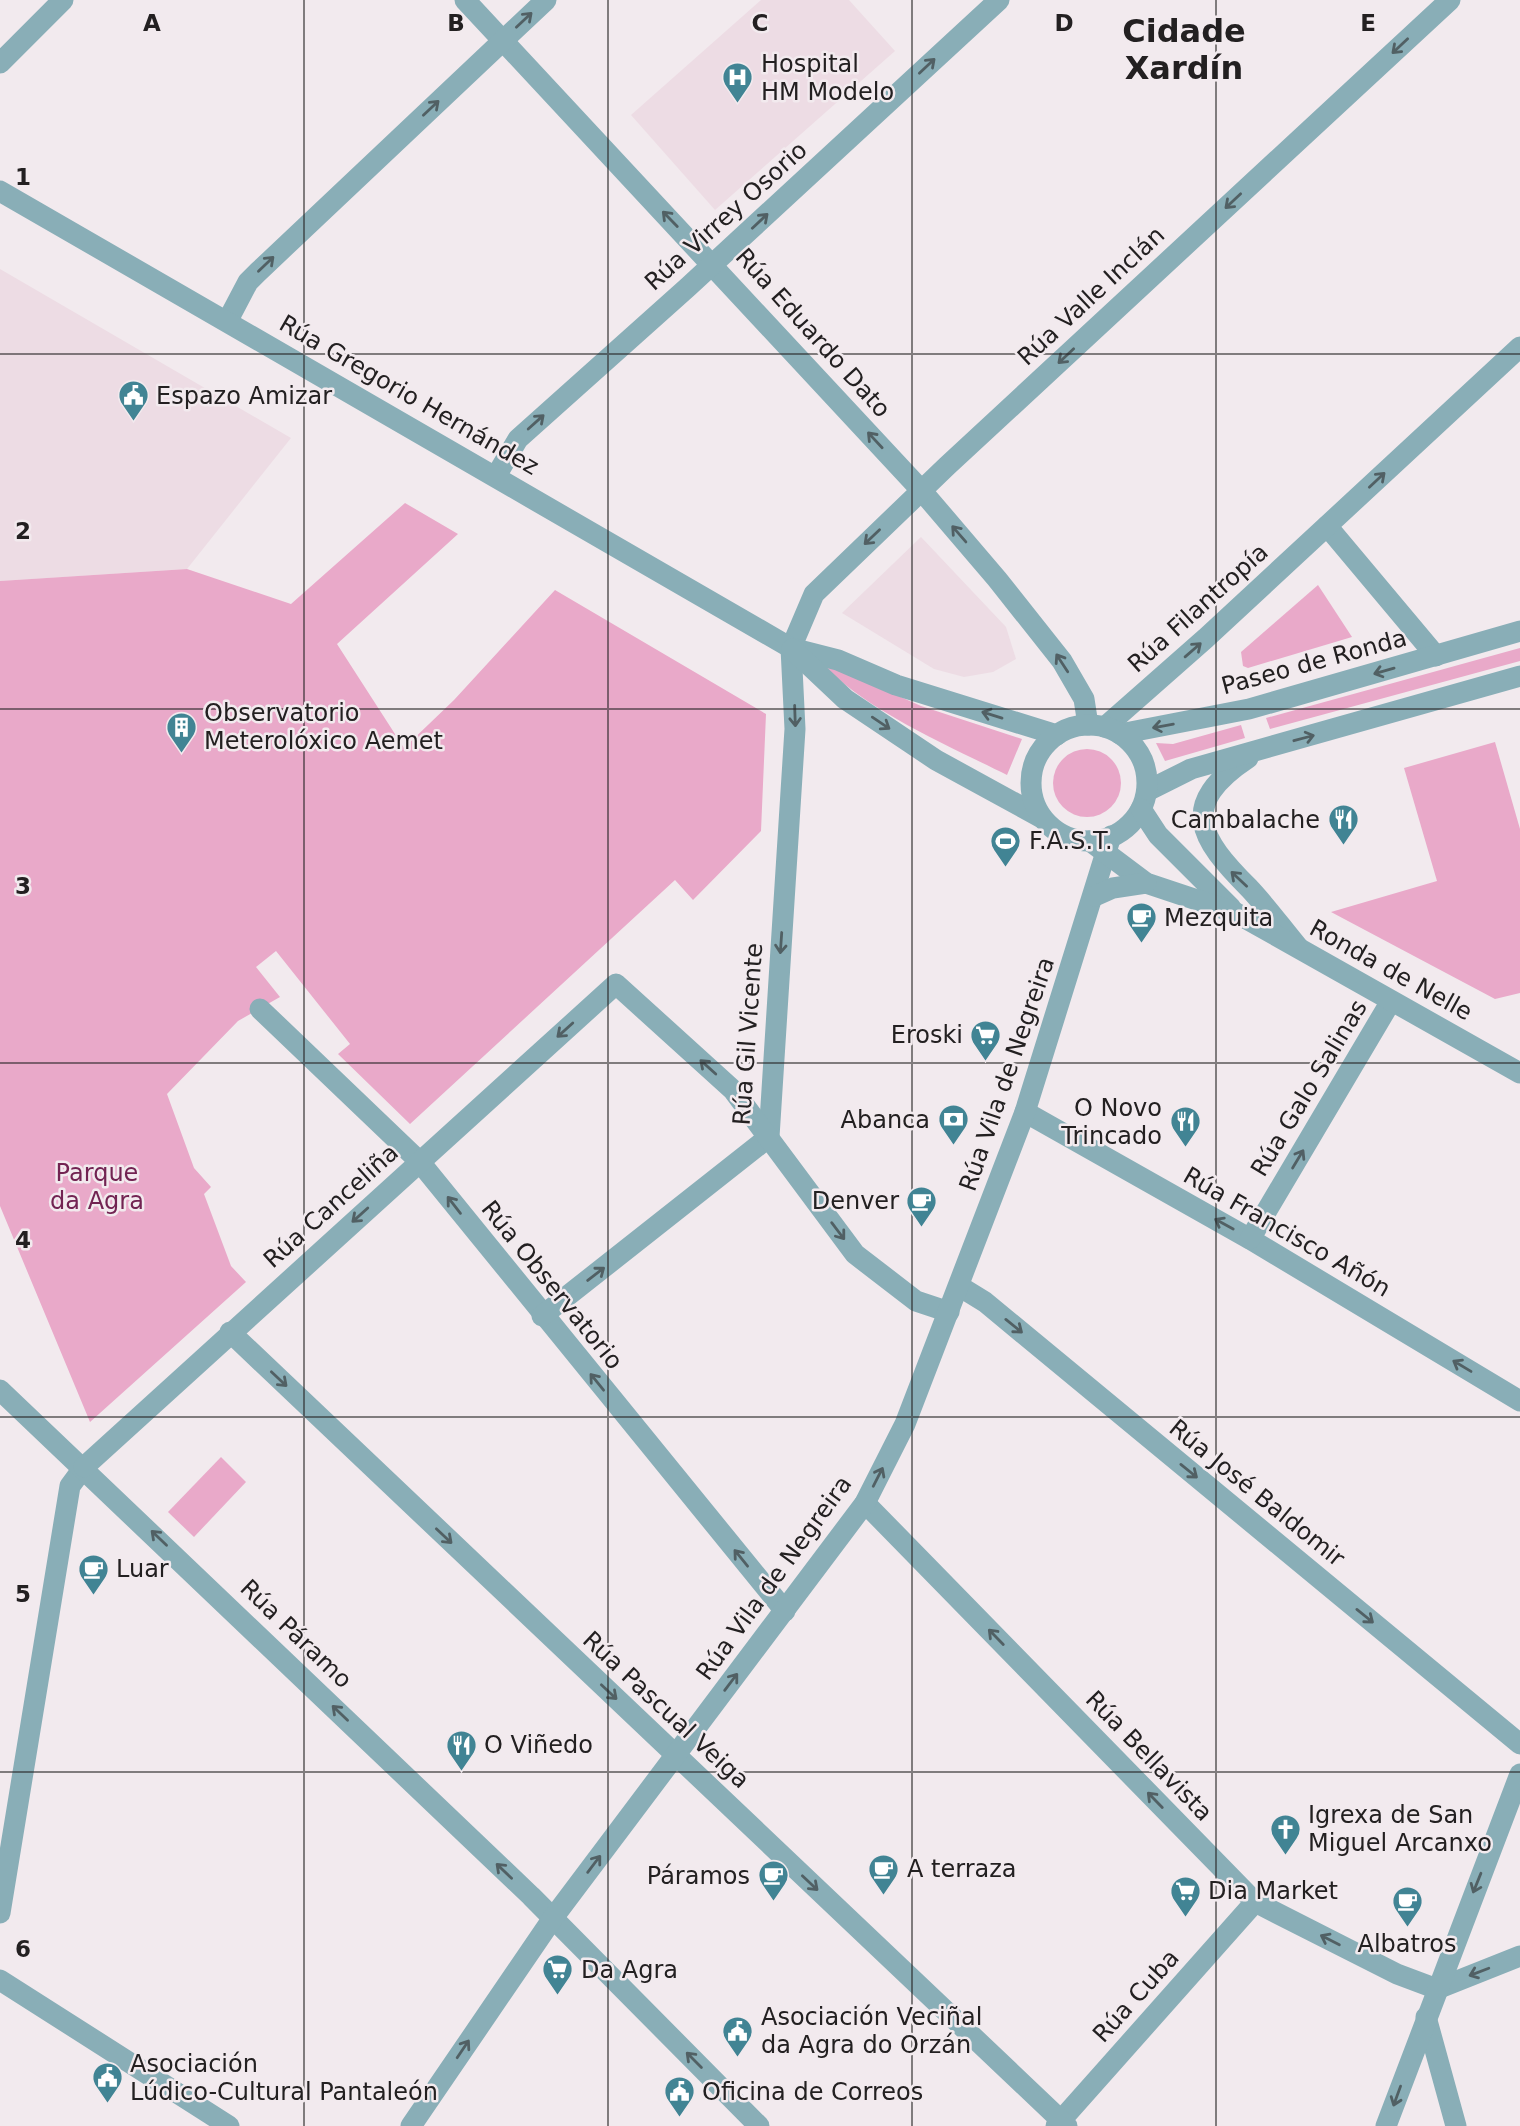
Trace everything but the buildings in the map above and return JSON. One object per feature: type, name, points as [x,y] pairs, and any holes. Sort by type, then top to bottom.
[{"type":"street","name":"Rúa Eduardo Dato","points":[[465,0],[713,263],[921,490],[1062,661],[1104,729]]},
{"type":"street","points":[[228,320],[248,282],[546,0]]},
{"type":"street","name":"Rúa Virrey Osorio","points":[[496,476],[518,439],[999,0]]},
{"type":"street","name":"Rúa Valle Inclán","points":[[791,648],[814,594],[921,490],[1450,0]]},
{"type":"street","points":[[0,62],[51,4]]},
{"type":"street","name":"Rúa Gregorio Hernández","points":[[0,191],[228,320],[738,620],[791,648],[838,660],[895,685],[1057,735]]},
{"type":"street","name":"Rúa Filantropía","points":[[1104,729],[1520,347]]},
{"type":"street","points":[[1327,526],[1436,656]]},
{"type":"street","name":"Paseo de Ronda","points":[[1104,729],[1249,709],[1520,631]]},
{"type":"street","name":"Rúa Gregorio Hernández","points":[[791,648],[845,699],[936,761],[1042,818]]},
{"type":"street","name":"Rúa Gil Vicente","points":[[542,1316],[768,1137],[795,730],[791,648]]},
{"type":"street","points":[[1144,800],[1191,769],[1520,677]]},
{"type":"street","points":[[1104,729],[1142,759],[1144,800],[1133,822],[1103,843],[1071,839],[1042,818],[1031,783],[1034,765],[1043,748],[1057,735],[1104,729]]},
{"type":"street","points":[[1261,750],[1234,768],[1215,786],[1204,814],[1205,831],[1212,849],[1228,869],[1250,889],[1300,949]]},
{"type":"street","name":"Ronda de Nelle","points":[[1144,800],[1158,835],[1236,913]]},
{"type":"street","name":"Ronda de Nelle","points":[[1103,843],[1146,883],[1236,913],[1520,1073]]},
{"type":"street","name":"Rúa Vila de Negreira","points":[[411,2126],[553,1918],[864,1503],[905,1423],[1025,1112],[1095,896],[1103,843]]},
{"type":"street","points":[[1095,896],[1112,888],[1146,883]]},
{"type":"street","name":"Rúa Canceliña","points":[[84,1467],[615,984],[733,1090],[768,1137]]},
{"type":"street","name":"Rúa Galo Salinas","points":[[1251,1239],[1391,1000]]},
{"type":"street","name":"Rúa Observatorio","points":[[260,1009],[419,1161],[542,1316],[785,1611]]},
{"type":"street","name":"Rúa Francisco Añón","points":[[1025,1112],[1251,1239],[1520,1401]]},
{"type":"street","points":[[768,1137],[855,1254],[916,1301],[950,1312]]},
{"type":"street","name":"Rúa José Baldomir","points":[[959,1286],[985,1302],[1520,1744]]},
{"type":"street","name":"Rúa Pascual Veiga","points":[[230,1332],[1061,2124]]},
{"type":"street","name":"Rúa Páramo","points":[[0,1390],[84,1467],[553,1918],[759,2126]]},
{"type":"street","points":[[0,1913],[71,1486],[84,1467]]},
{"type":"street","name":"Rúa Bellavista","points":[[864,1503],[1255,1902],[1397,1974],[1437,1989]]},
{"type":"street","points":[[1385,2126],[1520,1774]]},
{"type":"street","name":"Rúa Cuba","points":[[1061,2124],[1255,1902]]},
{"type":"street","points":[[1437,1989],[1520,1956]]},
{"type":"street","points":[[0,1980],[229,2126]]},
{"type":"street","points":[[1426,2017],[1456,2126]]},
{"type":"shaded area","name":"Hospital HM Modelo","points":[[761,0],[849,0],[895,51],[715,210],[631,115]]},
{"type":"shaded area","name":"Espazo Amizar","points":[[0,269],[291,438],[187,569],[0,581]]},
{"type":"shaded area","points":[[921,537],[1006,627],[1016,659],[993,672],[964,677],[934,669],[842,613]]},
{"type":"green space","name":"Parque da Agra","points":[[405,503],[458,534],[337,644],[404,748],[454,700],[555,590],[766,714],[761,831],[693,900],[675,880],[410,1124],[338,1054],[350,1044],[276,951],[256,967],[280,997],[238,1021],[167,1094],[194,1168],[211,1187],[204,1194],[231,1266],[246,1282],[90,1422],[0,1206],[0,581],[187,569],[291,604]]},
{"type":"green space","points":[[1318,585],[1352,637],[1248,668],[1243,666],[1241,652]]},
{"type":"green space","points":[[1520,648],[1520,661],[1270,729],[1266,718]]},
{"type":"green space","points":[[820,661],[921,706],[1022,739],[1007,775],[882,711]]},
{"type":"green space","points":[[1241,725],[1245,738],[1165,761],[1156,743],[1173,744]]},
{"type":"green space","points":[[1495,742],[1520,829],[1520,993],[1495,999],[1331,912],[1437,881],[1404,768]]},
{"type":"green space","points":[[1087,749],[1100,752],[1111,759],[1118,770],[1121,783],[1118,796],[1111,807],[1100,814],[1087,817],[1074,814],[1063,807],[1056,796],[1053,783],[1056,770],[1063,759],[1074,752]]},
{"type":"green space","points":[[221,1457],[246,1482],[194,1537],[168,1512]]},
{"type":"place","name":"Hospital HM Modelo","points":[[738,105]]},
{"type":"place","name":"Espazo Amizar","points":[[133,423]]},
{"type":"place","name":"Observatorio Meterolóxico Aemet","points":[[181,754]]},
{"type":"place","name":"Cambalache","points":[[1343,847]]},
{"type":"place","name":"F.A.S.T.","points":[[1006,868]]},
{"type":"place","name":"Mezquita","points":[[1141,945]]},
{"type":"place","name":"Eroski","points":[[986,1062]]},
{"type":"place","name":"Abanca","points":[[953,1147]]},
{"type":"place","name":"O Novo Trincado","points":[[1185,1149]]},
{"type":"place","name":"Denver","points":[[922,1228]]},
{"type":"place","name":"Luar","points":[[93,1596]]},
{"type":"place","name":"O Viñedo","points":[[461,1772]]},
{"type":"place","name":"Igrexa de San Miguel Arcanxo","points":[[1285,1856]]},
{"type":"place","name":"A terraza","points":[[884,1896]]},
{"type":"place","name":"Páramos","points":[[773,1903]]},
{"type":"place","name":"Dia Market","points":[[1185,1918]]},
{"type":"place","name":"Albatros","points":[[1407,1929]]},
{"type":"place","name":"Da Agra","points":[[558,1997]]},
{"type":"place","name":"Asociación Veciñal da Agra do Orzán","points":[[738,2058]]},
{"type":"place","name":"Asociación Lúdico-Cultural Pantaleón","points":[[107,2105]]},
{"type":"place","name":"Oficina de Correos","points":[[679,2119]]},
{"type":"district","name":"Cidade Xardín","points":[[1184,50]]}]
